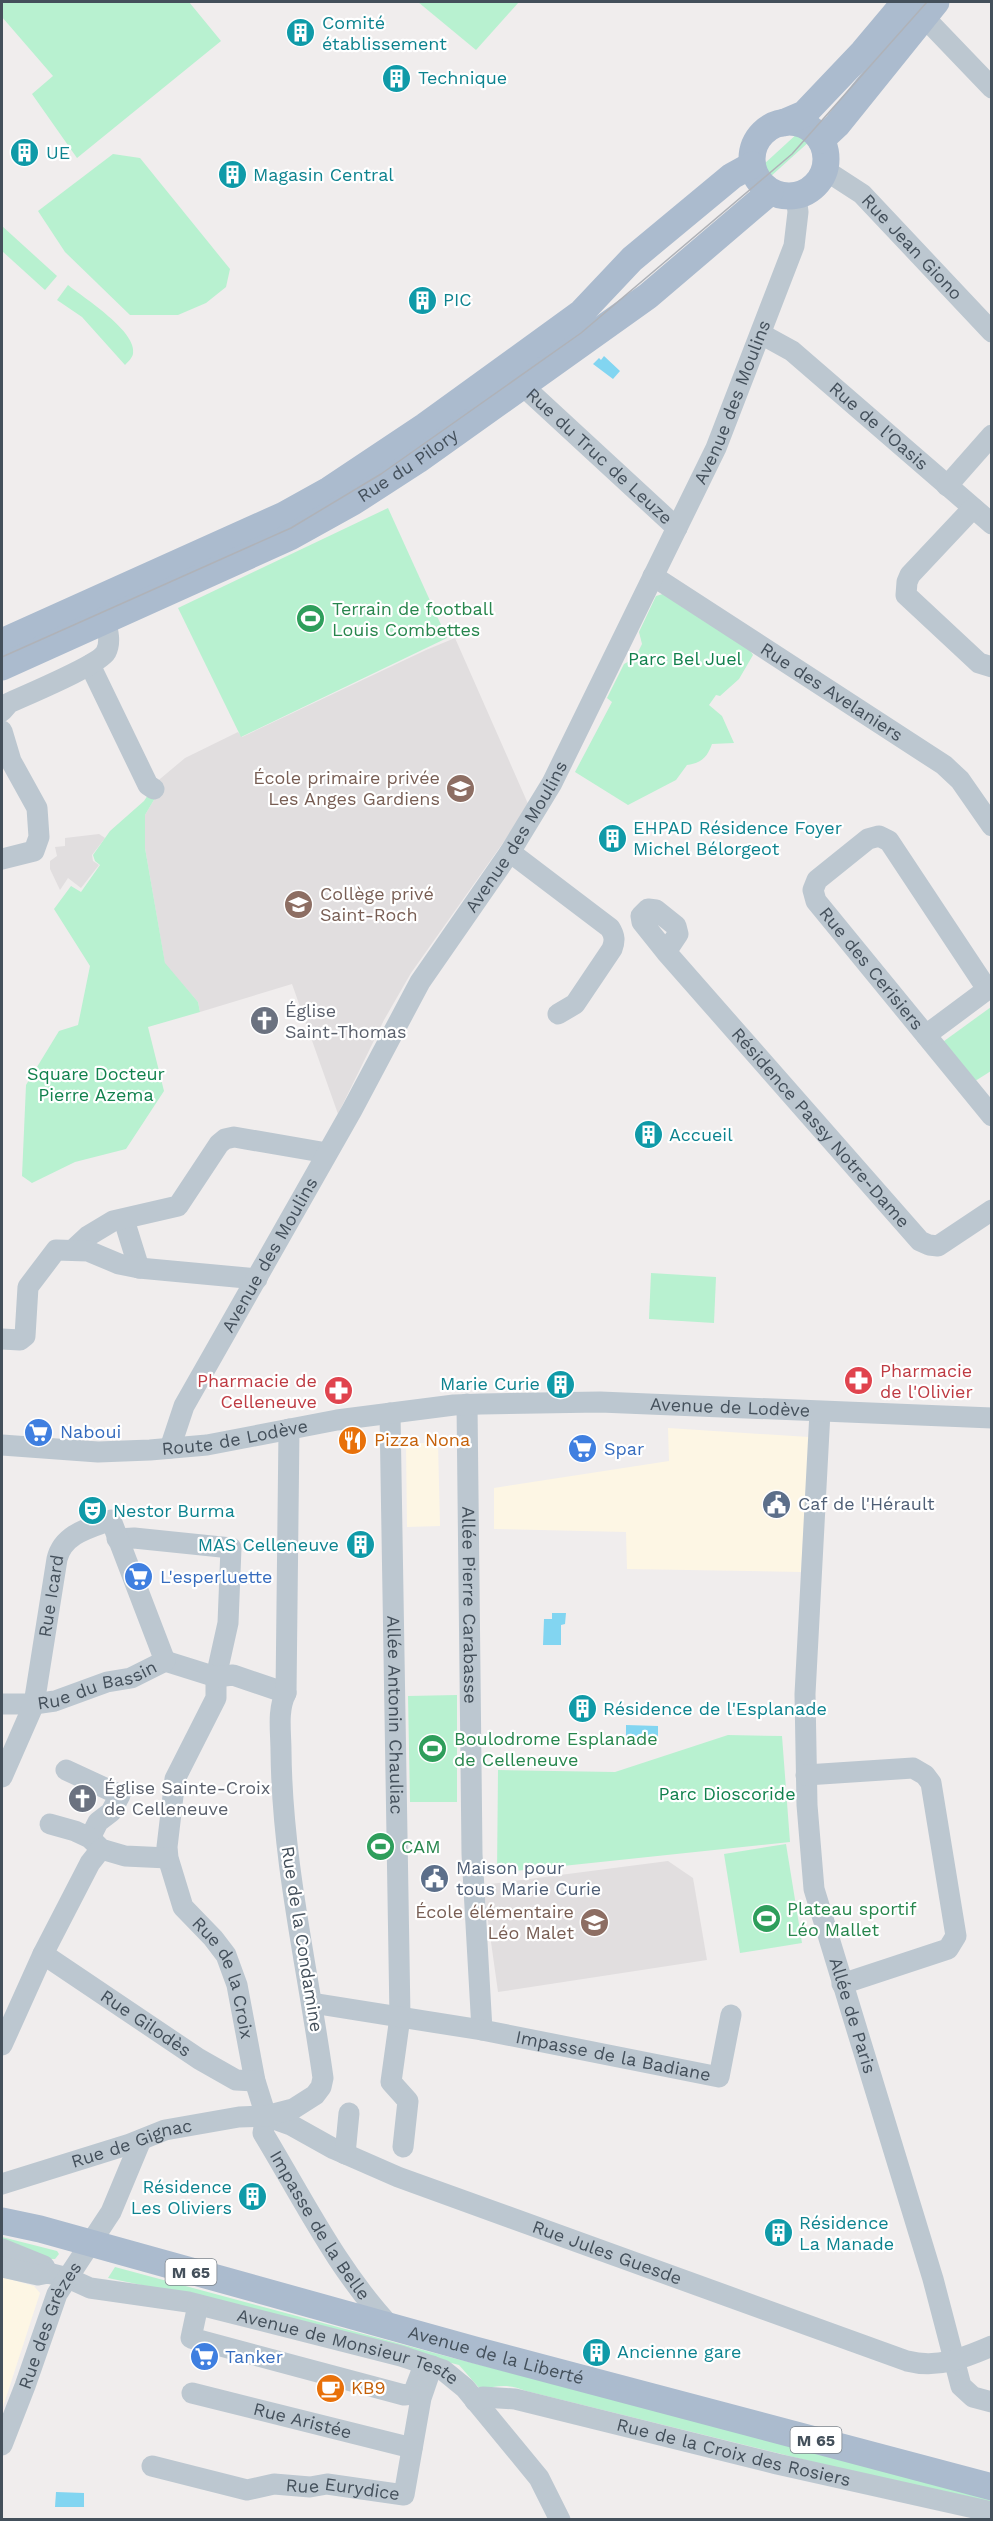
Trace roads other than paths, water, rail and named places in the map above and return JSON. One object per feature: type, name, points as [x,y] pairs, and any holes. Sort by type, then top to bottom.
[{"type":"main road","points":[[783,123],[807,126],[821,140],[826,155],[825,170],[814,187],[783,194],[760,182],[752,165],[752,154],[756,143],[772,126],[804,114],[863,52],[921,6]]},
{"type":"main road","points":[[821,140],[837,125],[921,6]]},
{"type":"main road","name":"Rue du Pilory","points":[[2,642],[284,515],[329,490],[425,426],[581,313],[632,260],[732,176],[752,165]]},
{"type":"main road","name":"Rue du Pilory","points":[[2,667],[290,537],[353,502],[418,460],[648,296],[783,194]]},
{"type":"main road","name":"Avenue de la Liberté","points":[[2,2221],[392,2328],[992,2487]]},
{"type":"street","points":[[921,6],[992,88]]},
{"type":"street","name":"Rue Jean Giono","points":[[825,170],[862,194],[992,332]]},
{"type":"street","name":"Avenue des Moulins","points":[[170,1448],[184,1406],[257,1279],[420,982],[510,852],[571,747],[716,448],[761,334],[794,246],[798,212],[783,194]]},
{"type":"street","name":"Rue de l'Oasis","points":[[761,334],[792,351],[992,524]]},
{"type":"street","name":"Rue du Truc de Leuze","points":[[522,385],[677,528]]},
{"type":"street","points":[[947,486],[992,435]]},
{"type":"street","points":[[973,508],[910,575],[906,595],[979,663],[992,667]]},
{"type":"street","name":"Rue des Avelaniers","points":[[653,576],[944,765],[960,780],[992,826]]},
{"type":"street","points":[[2,711],[9,703],[105,655],[110,641],[105,620]]},
{"type":"street","points":[[90,664],[148,785],[154,789]]},
{"type":"street","points":[[2,731],[11,761],[38,808],[39,837],[34,851],[2,859]]},
{"type":"street","name":"Rue des Cerisiers","points":[[926,1035],[816,900],[813,890],[817,880],[868,839],[879,836],[889,841],[989,987]]},
{"type":"street","points":[[510,852],[614,933],[615,940],[612,949],[575,1004],[558,1014]]},
{"type":"street","name":"Résidence Passy Notre-Dame","points":[[666,952],[920,1241],[938,1246],[992,1210]]},
{"type":"street","points":[[989,987],[926,1035],[992,1116]]},
{"type":"street","points":[[74,1249],[88,1236],[113,1221],[178,1206],[219,1144],[225,1139],[234,1137],[327,1153]]},
{"type":"street","points":[[124,1220],[139,1268]]},
{"type":"street","points":[[2,1339],[20,1340],[25,1336],[28,1287],[52,1252],[56,1250],[88,1251],[119,1264],[139,1268],[257,1279]]},
{"type":"street","name":"Avenue de Lodève","points":[[467,1404],[600,1402],[992,1418]]},
{"type":"street","name":"Route de Lodève","points":[[2,1445],[98,1452],[207,1445],[390,1413],[467,1404]]},
{"type":"street","name":"Allée Pierre Carabasse","points":[[467,1404],[472,1854],[482,2031]]},
{"type":"street","name":"Allée de Paris","points":[[820,1412],[805,1694],[806,1775],[814,1889],[933,2278],[961,2386],[973,2397],[992,2402]]},
{"type":"street","name":"Allée Antonin Chauliac","points":[[390,1413],[400,2017],[391,2082],[408,2101],[403,2147]]},
{"type":"street","name":"Rue de la Condamine","points":[[266,2116],[293,2109],[315,2094],[321,2087],[323,2078],[312,2003],[291,1892],[281,1768],[280,1703],[286,1693],[289,1429]]},
{"type":"street","points":[[114,1530],[165,1661],[216,1677],[233,1675],[286,1693]]},
{"type":"street","name":"Rue de la Croix","points":[[114,1530],[134,1538],[231,1548],[228,1623],[216,1677],[216,1698],[175,1779],[170,1814],[168,1858],[183,1907],[226,1955],[237,1985],[255,2081],[266,2116]]},
{"type":"street","name":"Rue Icard","points":[[34,1704],[60,1549],[69,1537],[114,1530]]},
{"type":"street","name":"Rue du Bassin","points":[[2,1777],[34,1704],[56,1701],[107,1682],[131,1678],[165,1661]]},
{"type":"street","points":[[2,1704],[34,1704]]},
{"type":"street","points":[[806,1775],[913,1768],[925,1775],[931,1783],[956,1936],[948,1949],[842,1984]]},
{"type":"street","points":[[2,2045],[8,2016],[90,1863],[98,1822],[111,1812],[120,1795],[66,1770]]},
{"type":"street","points":[[50,1824],[125,1856],[168,1858]]},
{"type":"street","name":"Rue Gilodès","points":[[43,1954],[199,2059],[236,2080],[255,2081]]},
{"type":"street","points":[[312,2003],[482,2031]]},
{"type":"street","name":"Impasse de la Badiane","points":[[482,2031],[719,2077],[731,2014]]},
{"type":"street","points":[[345,2154],[349,2113]]},
{"type":"street","name":"Rue Jules Guesde","points":[[266,2116],[291,2125],[345,2154],[398,2177],[908,2361],[934,2364],[955,2361],[992,2346]]},
{"type":"street","name":"Rue de Gignac","points":[[2,2184],[141,2140],[165,2130],[203,2122],[266,2116]]},
{"type":"street","name":"Impasse de la Belle","points":[[266,2116],[263,2133],[345,2271],[367,2301],[392,2328]]},
{"type":"street","name":"Rue des Grèzes","points":[[2,2445],[57,2294],[58,2275],[92,2244],[111,2212],[141,2140]]},
{"type":"street","points":[[2,2249],[44,2266],[58,2275]]},
{"type":"street","points":[[2,2267],[38,2275],[58,2275]]},
{"type":"street","name":"Avenue de Monsieur Teste","points":[[58,2275],[90,2288],[198,2305],[443,2370],[465,2388],[539,2478],[560,2520]]},
{"type":"street","points":[[198,2305],[191,2338],[405,2395],[413,2394],[427,2365]]},
{"type":"street","name":"Rue Eurydice","points":[[152,2466],[248,2490],[274,2484],[310,2487],[327,2484],[404,2495],[427,2365]]},
{"type":"street","name":"Rue Aristée","points":[[192,2393],[412,2448]]},
{"type":"street","name":"Rue de la Croix des Rosiers","points":[[475,2401],[483,2397],[515,2399],[992,2514]]},
{"type":"street","points":[[987,2520],[992,2514]]},
{"type":"water","points":[[604,356],[620,371],[613,379],[593,364]]},
{"type":"water","points":[[552,1613],[566,1613],[565,1624],[561,1625],[561,1645],[543,1645],[544,1619],[552,1619]]},
{"type":"water","points":[[626,1725],[658,1726],[658,1743],[626,1743]]},
{"type":"water","points":[[56,2492],[84,2493],[84,2507],[55,2507]]},
{"type":"tram line","points":[[2,657],[291,528],[381,474],[581,333],[792,154],[927,2]]},
{"type":"place","name":"Comité établissement","points":[[301,33]]},
{"type":"place","name":"Technique","points":[[397,78]]},
{"type":"place","name":"UE","points":[[25,153]]},
{"type":"place","name":"Magasin Central","points":[[232,175]]},
{"type":"place","name":"PIC","points":[[422,300]]},
{"type":"place","name":"Terrain de football Louis Combettes","points":[[311,619]]},
{"type":"place","name":"École primaire privée Les Anges Gardiens","points":[[461,788]]},
{"type":"place","name":"EHPAD Résidence Foyer Michel Bélorgeot","points":[[612,838]]},
{"type":"place","name":"Collège privé Saint-Roch","points":[[299,904]]},
{"type":"place","name":"Église Saint-Thomas","points":[[264,1021]]},
{"type":"place","name":"Accueil","points":[[648,1135]]},
{"type":"place","name":"Pharmacie de l'Olivier","points":[[859,1381]]},
{"type":"place","name":"Marie Curie","points":[[561,1384]]},
{"type":"place","name":"Pharmacie de Celleneuve","points":[[338,1391]]},
{"type":"place","name":"Naboui","points":[[39,1432]]},
{"type":"place","name":"Pizza Nona","points":[[353,1440]]},
{"type":"place","name":"Spar","points":[[583,1449]]},
{"type":"place","name":"Caf de l'Hérault","points":[[777,1504]]},
{"type":"place","name":"Nestor Burma","points":[[92,1511]]},
{"type":"place","name":"MAS Celleneuve","points":[[360,1545]]},
{"type":"place","name":"L'esperluette","points":[[139,1577]]},
{"type":"place","name":"Résidence de l'Esplanade","points":[[582,1709]]},
{"type":"place","name":"Boulodrome Esplanade de Celleneuve","points":[[433,1749]]},
{"type":"place","name":"Église Sainte-Croix de Celleneuve","points":[[83,1798]]},
{"type":"place","name":"CAM","points":[[380,1847]]},
{"type":"place","name":"Maison pour tous Marie Curie","points":[[435,1878]]},
{"type":"place","name":"Plateau sportif Léo Mallet","points":[[766,1919]]},
{"type":"place","name":"École élémentaire Léo Malet","points":[[595,1922]]},
{"type":"place","name":"Résidence Les Oliviers","points":[[253,2197]]},
{"type":"place","name":"Résidence La Manade","points":[[778,2233]]},
{"type":"place","name":"Ancienne gare","points":[[596,2352]]},
{"type":"place","name":"Tanker","points":[[204,2357]]},
{"type":"place","name":"KB9","points":[[330,2388]]},
{"type":"park label","name":"Parc Bel Juel","points":[[685,659]]},
{"type":"park label","name":"Square Docteur Pierre Azema","points":[[96,1084]]},
{"type":"park label","name":"Parc Dioscoride","points":[[727,1794]]}]
